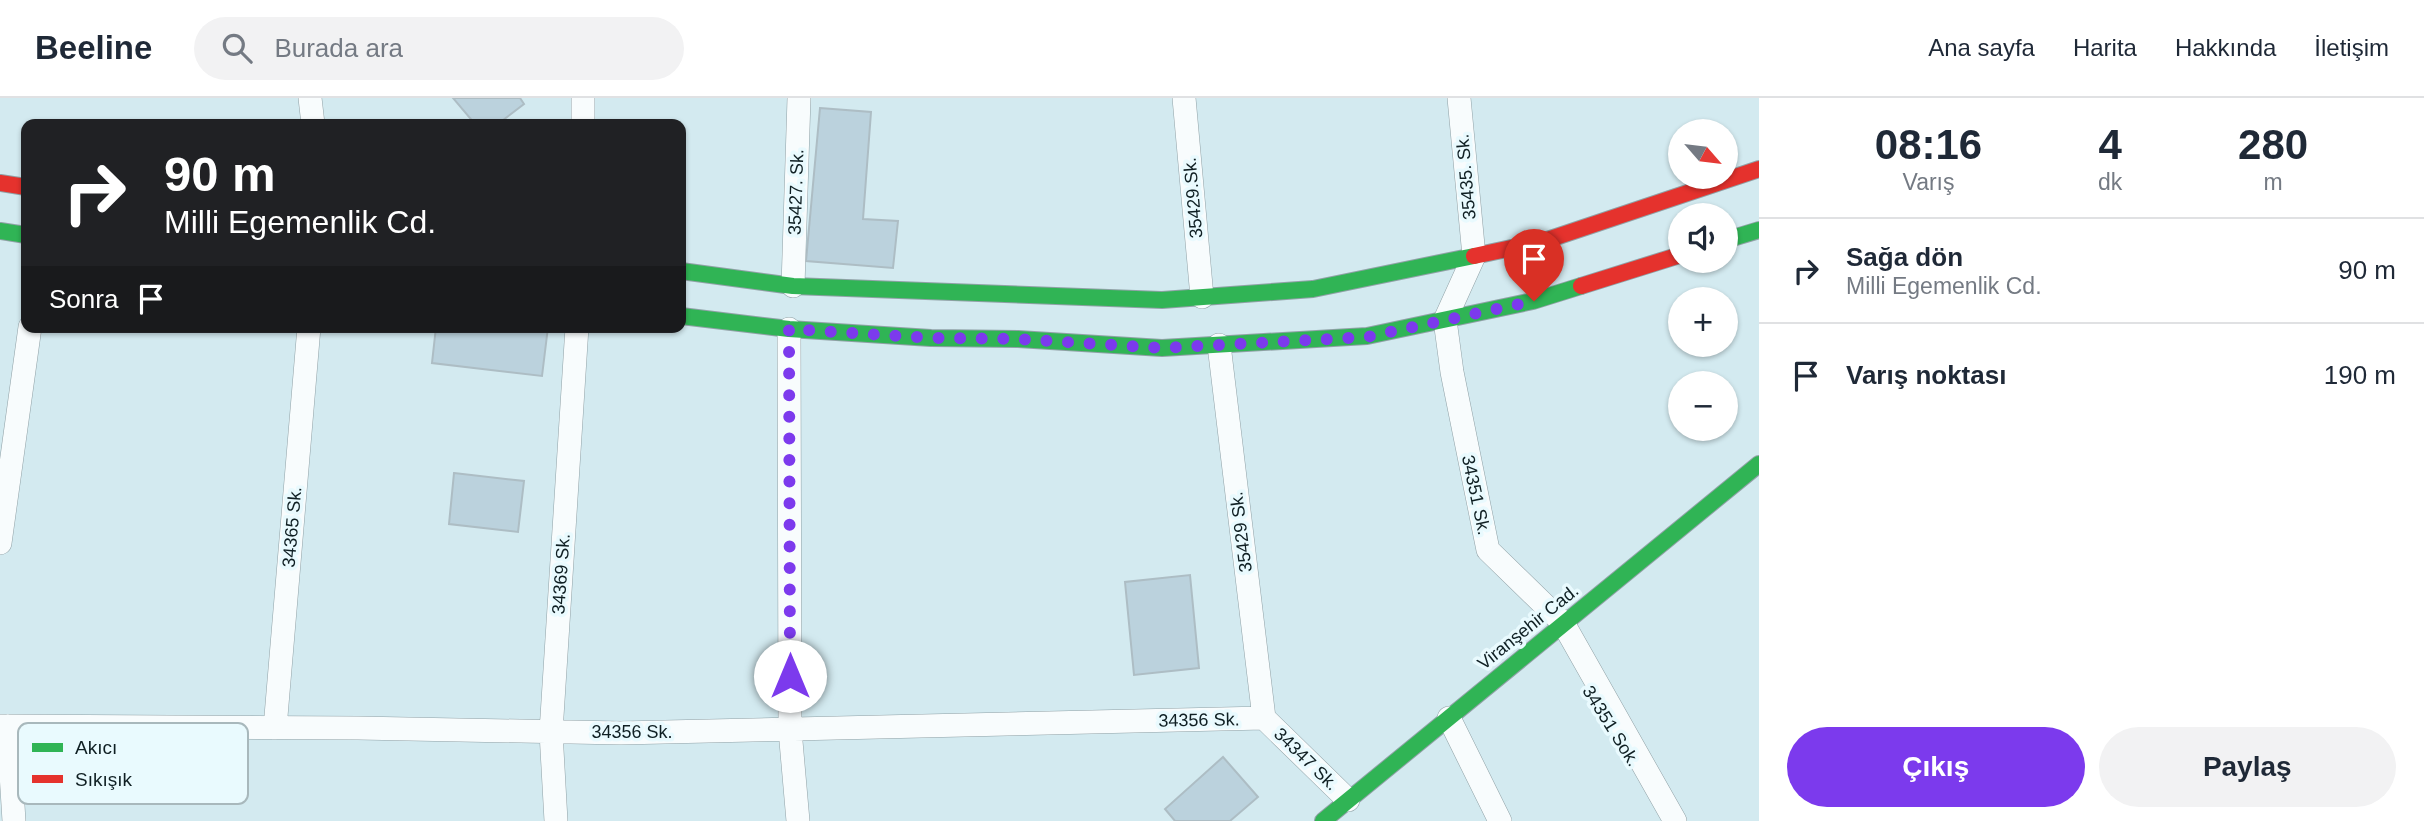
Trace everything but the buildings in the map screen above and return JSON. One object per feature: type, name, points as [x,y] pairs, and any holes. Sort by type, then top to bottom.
[{"type":"street","points":[[310,98],[312,119]]},
{"type":"street","points":[[583,98],[583,119]]},
{"type":"street","name":"35427. Sk.","points":[[793,286],[799,98]]},
{"type":"street","name":"35429.Sk.","points":[[1184,98],[1202,297]]},
{"type":"street","name":"35435. Sk.","points":[[1459,98],[1474,256]]},
{"type":"street","points":[[686,272],[793,286],[1162,300],[1313,289],[1544,241],[1759,169]]},
{"type":"street","points":[[0,183],[21,186]]},
{"type":"street","points":[[1738,236],[1759,230]]},
{"type":"street","points":[[0,231],[21,234]]},
{"type":"street","points":[[1445,320],[1474,256]]},
{"type":"street","points":[[686,317],[789,329],[1162,348],[1367,337],[1534,301],[1668,259]]},
{"type":"street","name":"34351 Sk.","points":[[1445,320],[1452,372],[1488,550],[1558,627],[1675,821]]},
{"type":"street","points":[[789,329],[790,730],[797,821]]},
{"type":"street","points":[[0,543],[29,333]]},
{"type":"street","name":"34365 Sk.","points":[[275,728],[308,333]]},
{"type":"street","name":"34369 Sk.","points":[[556,821],[551,732],[577,333]]},
{"type":"street","name":"35429 Sk.","points":[[1219,345],[1264,719]]},
{"type":"street","name":"Viranşehir Cad.","points":[[1335,814],[1558,627],[1759,464]]},
{"type":"street","name":"34351 Sok.","points":[[1558,627],[1670,821]]},
{"type":"street","points":[[1449,718],[1500,821]]},
{"type":"street","name":"34356 Sk.","points":[[248,728],[621,733],[1264,719]]},
{"type":"street","name":"34347 Sk.","points":[[1264,719],[1335,814]]},
{"type":"street","points":[[4,726],[14,821]]},
{"type":"traffic: fast","points":[[1738,236],[1759,230]]},
{"type":"traffic: fast","points":[[0,231],[21,234]]},
{"type":"traffic: fast","points":[[686,272],[793,286],[1162,300],[1313,289],[1474,256]]},
{"type":"traffic: fast","points":[[686,317],[789,329],[1162,348],[1367,336],[1533,301],[1581,286]]},
{"type":"traffic: fast","points":[[1323,821],[1759,464]]},
{"type":"traffic: jam","points":[[1474,256],[1544,241],[1759,169]]},
{"type":"traffic: jam","points":[[0,183],[21,186]]},
{"type":"traffic: jam","points":[[1581,286],[1668,259]]},
{"type":"route","points":[[790,676],[789,329],[1162,348],[1367,337],[1534,301]]}]
